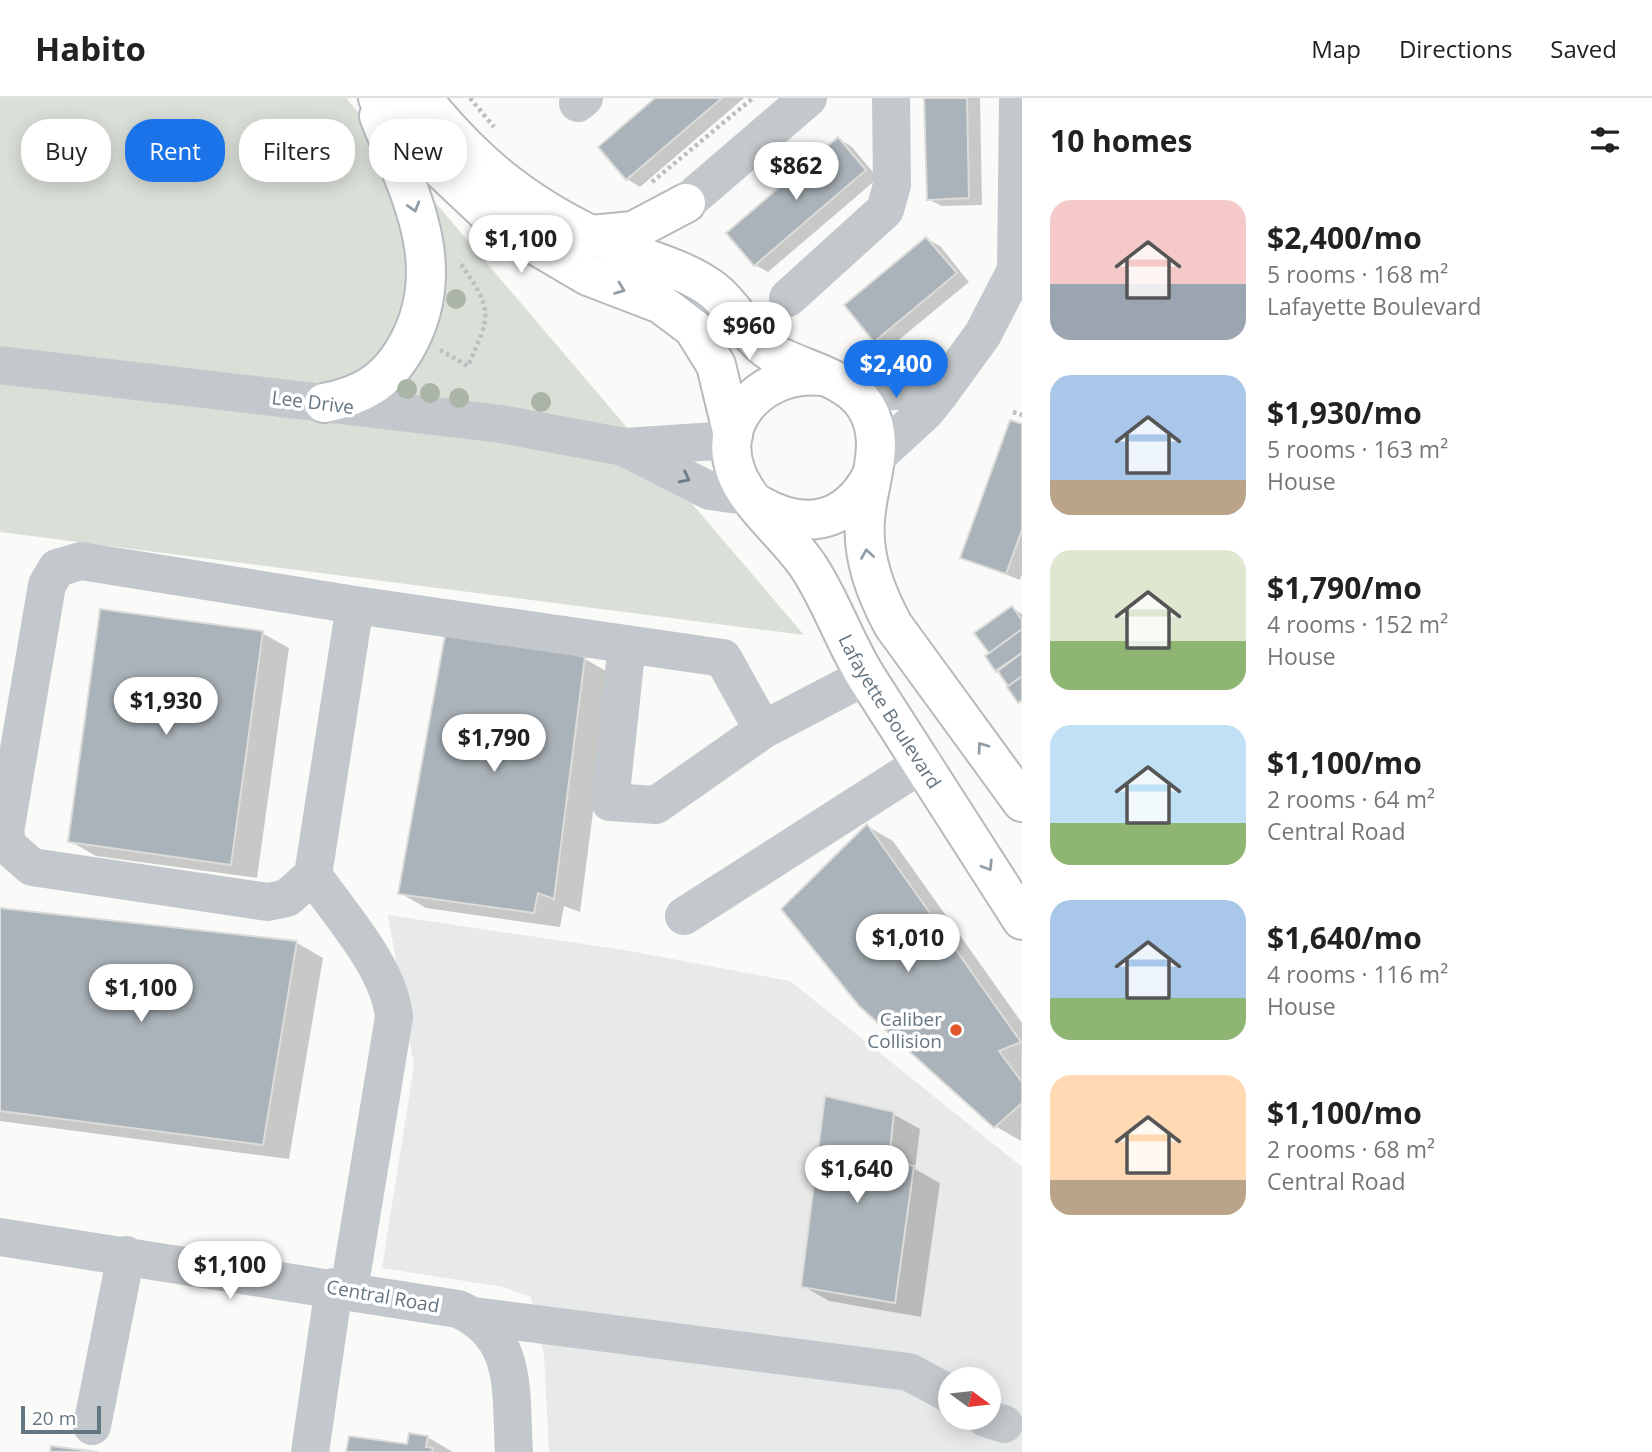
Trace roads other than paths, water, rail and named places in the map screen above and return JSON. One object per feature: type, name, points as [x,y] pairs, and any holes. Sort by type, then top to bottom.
[{"type":"main road","points":[[324,403],[356,396],[375,384],[394,366],[412,337],[426,297],[428,274],[424,244],[410,193],[372,98]]},
{"type":"main road","name":"Lafayette Boulevard","points":[[377,98],[431,160],[498,223],[538,250],[588,276],[661,304],[693,328],[716,365],[733,438],[736,471],[755,500],[811,570],[866,676],[1022,920]]},
{"type":"main road","points":[[422,98],[448,131],[520,196],[591,235],[696,280],[727,303],[764,347],[830,380],[865,405],[877,435],[865,520],[865,544],[878,597],[893,625],[1022,802]]},
{"type":"main road","points":[[591,235],[633,231],[686,203]]},
{"type":"main road","points":[[686,203],[678,222],[678,248],[696,280]]},
{"type":"main road","points":[[733,438],[741,412],[768,385],[790,376],[830,380]]},
{"type":"main road","points":[[755,500],[789,519],[827,517],[855,500],[874,466]]},
{"type":"street","points":[[686,203],[808,98]]},
{"type":"street","points":[[788,298],[885,210],[892,185],[891,98]]},
{"type":"street","points":[[874,466],[926,411],[984,334],[1019,271],[1018,98]]},
{"type":"street","name":"Lee Drive","points":[[0,365],[501,424],[624,447]]},
{"type":"street","points":[[830,380],[876,393],[900,393],[918,390],[950,376]]},
{"type":"street","points":[[624,447],[733,438]]},
{"type":"street","points":[[624,447],[710,491],[755,500]]},
{"type":"street","points":[[355,605],[313,875],[287,898],[268,902],[32,867],[8,846],[5,832],[47,585],[57,568],[81,561],[355,605],[723,658],[763,730]]},
{"type":"street","points":[[627,644],[610,802],[656,805],[763,730],[866,676]]},
{"type":"street","points":[[684,916],[923,763]]},
{"type":"street","points":[[310,1452],[394,1017],[392,995],[380,973],[313,875]]},
{"type":"street","name":"Central Road","points":[[0,1237],[342,1289],[458,1309],[474,1316],[909,1372],[938,1388]]},
{"type":"street","points":[[92,1426],[126,1255]]},
{"type":"street","points":[[474,1316],[498,1338],[507,1361],[513,1452]]},
{"type":"place","name":"Caliber Collision","points":[[956,1030]]}]
